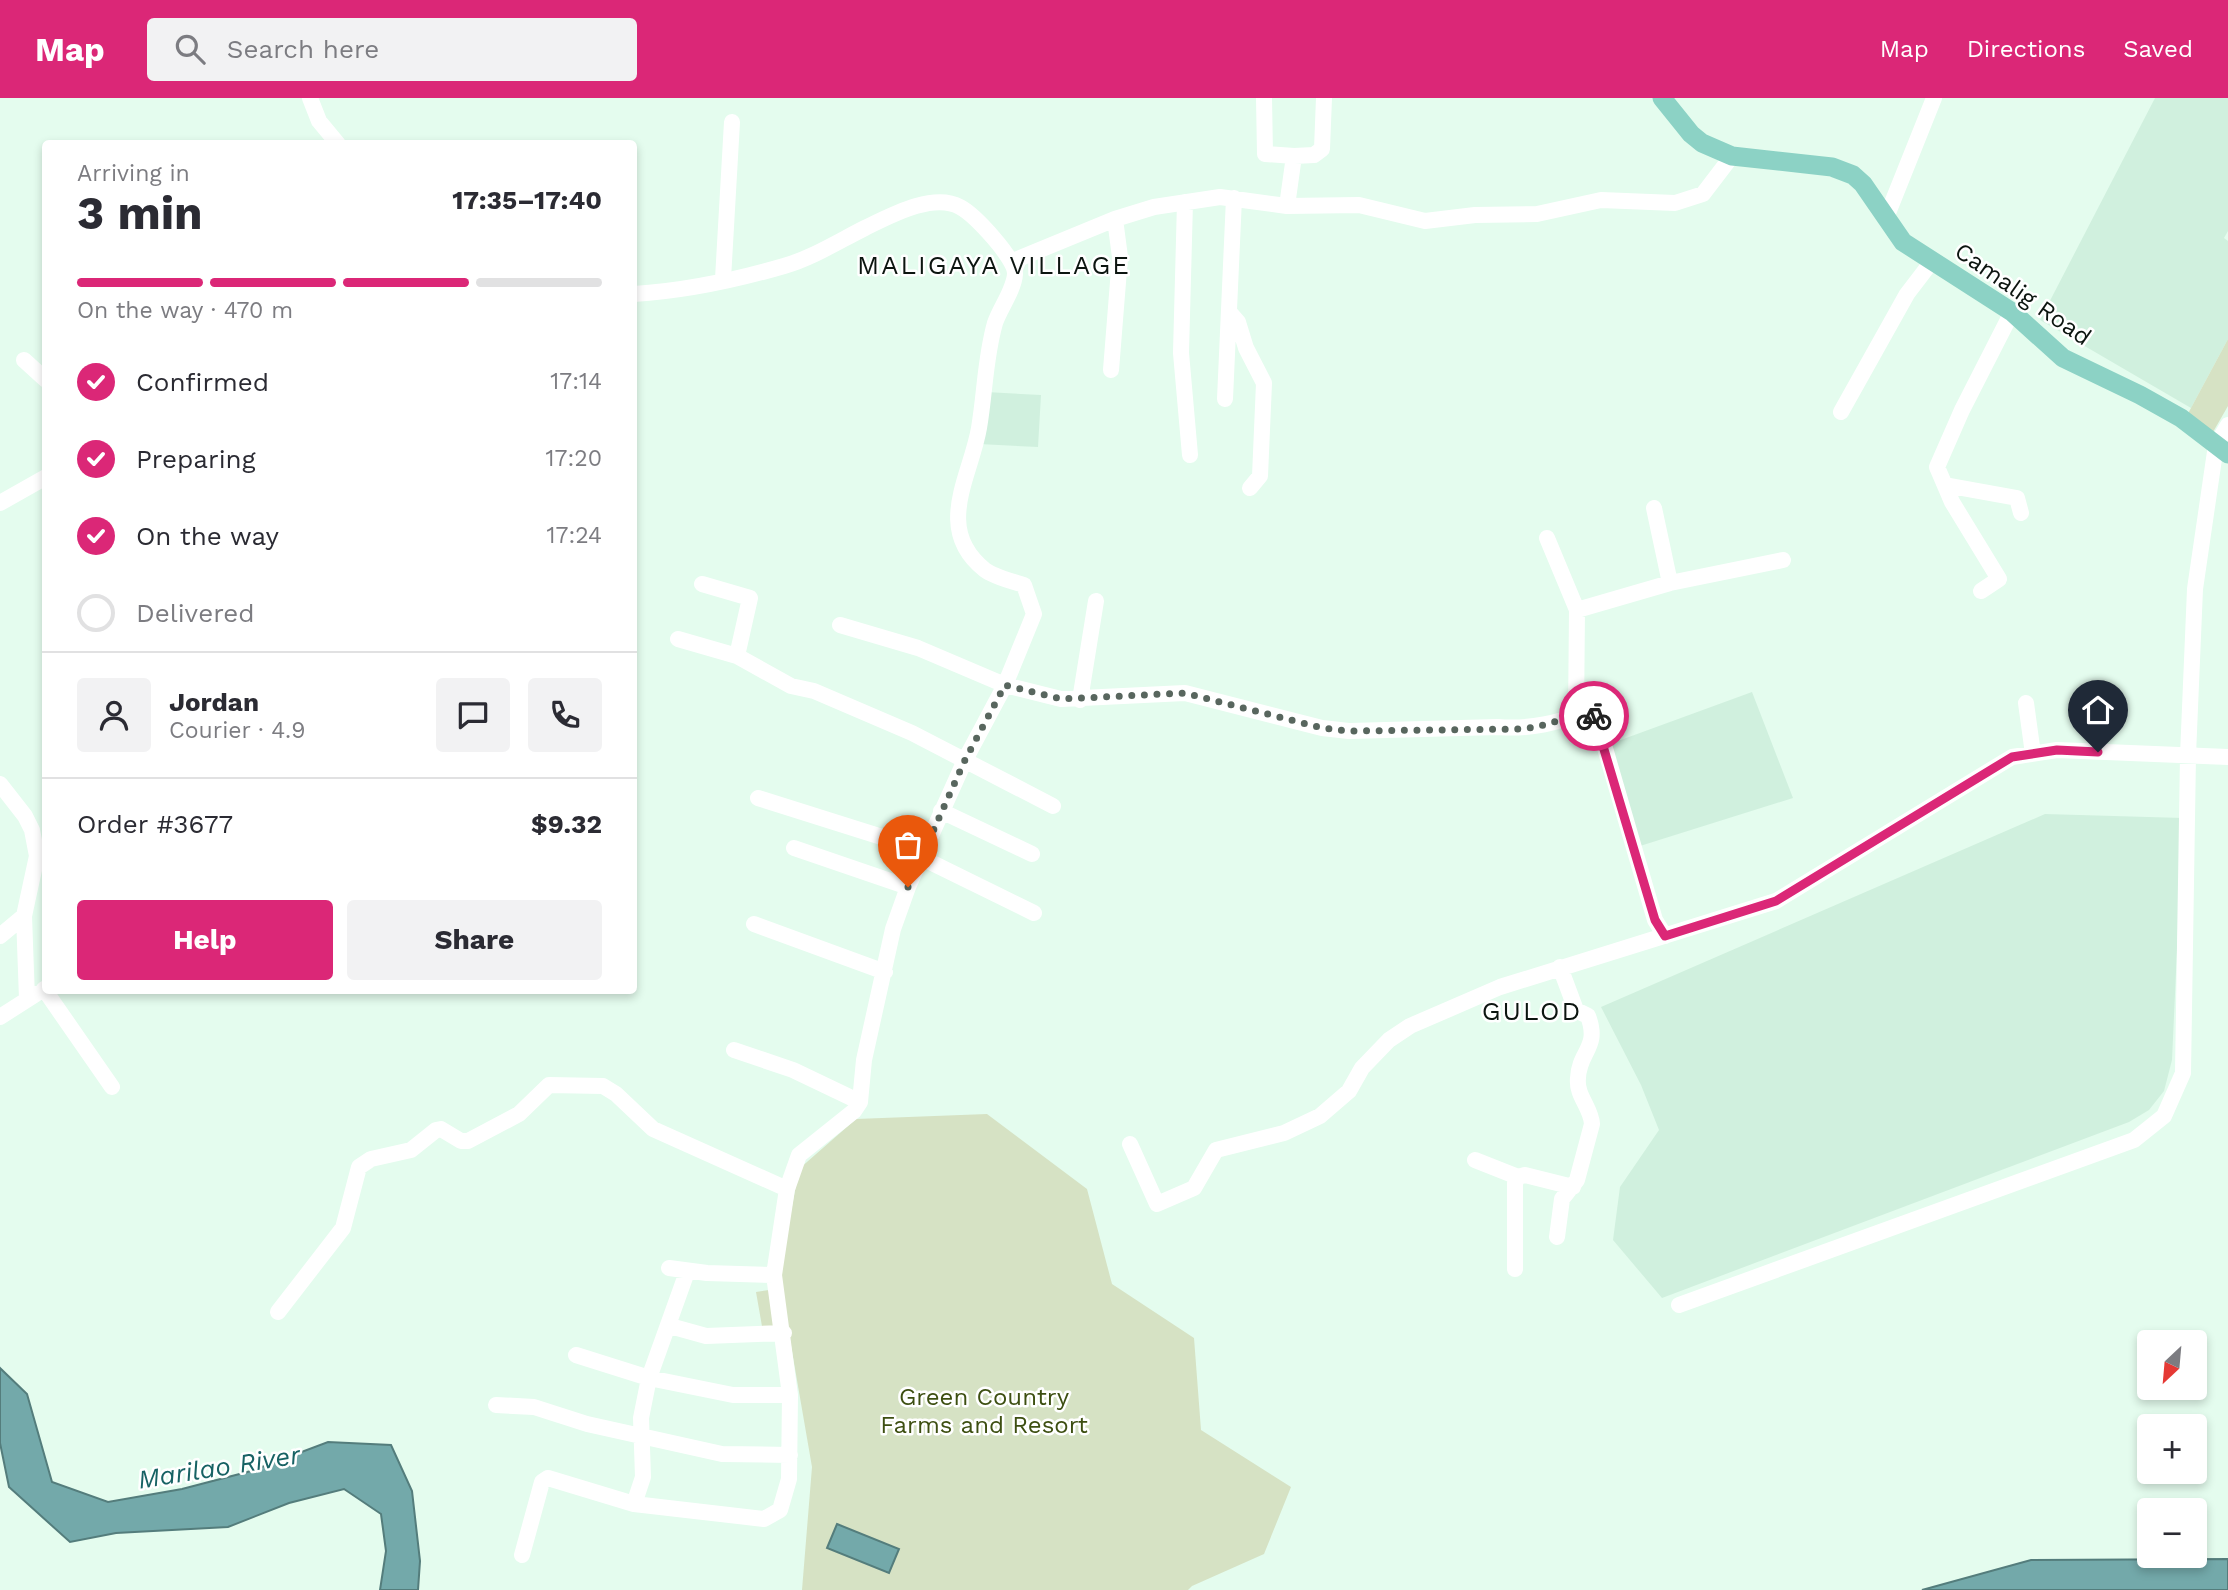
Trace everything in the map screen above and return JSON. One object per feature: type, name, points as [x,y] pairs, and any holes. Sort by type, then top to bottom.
[{"type":"main road","name":"Camalig Road","points":[[1662,98],[1691,134],[1702,143],[1732,156],[1844,170],[1863,184],[1903,242],[2012,312],[2063,358],[2131,389],[2181,418],[2222,449]]},
{"type":"street","points":[[310,98],[319,121],[335,140]]},
{"type":"street","points":[[1264,98],[1265,154],[1294,156],[1314,155],[1322,149],[1324,98]]},
{"type":"street","points":[[1886,218],[1934,98]]},
{"type":"street","points":[[723,279],[732,122]]},
{"type":"street","points":[[1287,206],[1294,156]]},
{"type":"street","points":[[1013,261],[1115,219],[1185,202],[1234,198],[1287,206],[1359,205],[1425,221],[1475,215],[1537,214],[1601,200],[1675,203],[1703,194],[1732,156]]},
{"type":"street","points":[[1225,399],[1231,313],[1234,198]]},
{"type":"street","points":[[1185,202],[1181,353],[1190,455]]},
{"type":"street","points":[[522,1555],[542,1482],[548,1478],[634,1504],[764,1519],[780,1510],[787,1491],[790,1395],[774,1275],[787,1189],[799,1155],[854,1111],[860,1102],[864,1060],[893,929],[908,887],[965,760],[1005,685],[1033,622],[1029,594],[1024,585],[985,570],[967,549],[960,534],[958,503],[979,429],[984,377],[995,324],[1015,275],[1013,261],[971,213],[956,204],[930,203],[888,217],[786,266],[663,292],[637,294]]},
{"type":"street","points":[[1111,370],[1120,257],[1115,219]]},
{"type":"street","points":[[1841,412],[1907,294],[1933,260]]},
{"type":"street","points":[[1981,591],[1999,579],[1937,467],[2012,312]]},
{"type":"street","points":[[1231,313],[1238,322],[1246,348],[1264,383],[1260,476],[1250,488]]},
{"type":"street","points":[[24,360],[42,376]]},
{"type":"street","points":[[1679,1305],[2134,1140],[2164,1116],[2183,1073],[2188,755],[2195,589],[2228,425]]},
{"type":"street","points":[[0,503],[42,479]]},
{"type":"street","points":[[1945,485],[2017,498],[2021,513]]},
{"type":"street","points":[[1654,508],[1671,583]]},
{"type":"street","points":[[1547,538],[1577,610],[1577,716]]},
{"type":"street","points":[[1577,610],[1671,583],[1783,560]]},
{"type":"street","points":[[702,584],[750,598],[737,656]]},
{"type":"street","points":[[1080,700],[1096,601]]},
{"type":"street","points":[[840,625],[929,652],[1005,685],[1061,699],[1185,693],[1322,728],[1349,731],[1528,728],[1589,712],[1600,731],[1655,920],[1665,936]]},
{"type":"street","points":[[678,639],[737,656],[791,686],[814,691],[860,710],[1053,806]]},
{"type":"street","points":[[2026,703],[2033,754]]},
{"type":"street","points":[[1130,1144],[1157,1204],[1194,1188],[1216,1150],[1284,1133],[1320,1116],[1349,1091],[1362,1068],[1389,1040],[1409,1026],[1469,998],[1560,967],[1776,901],[2012,757],[2057,750],[2228,757]]},
{"type":"street","points":[[0,784],[26,816],[37,856],[24,916],[27,999]]},
{"type":"street","points":[[758,798],[921,854],[1034,912]]},
{"type":"street","points":[[941,811],[1032,854]]},
{"type":"street","points":[[794,848],[908,887]]},
{"type":"street","points":[[0,936],[24,916]]},
{"type":"street","points":[[754,924],[885,972]]},
{"type":"street","points":[[1557,1237],[1562,1199],[1573,1187],[1592,1124],[1578,1091],[1577,1075],[1592,1045],[1593,1028],[1588,1016],[1576,1010],[1560,967]]},
{"type":"street","points":[[0,1017],[42,991]]},
{"type":"street","points":[[48,994],[112,1087]]},
{"type":"street","points":[[734,1049],[793,1070],[860,1102]]},
{"type":"street","points":[[278,1312],[343,1228],[355,1174],[364,1163],[411,1150],[436,1130],[441,1129],[461,1141],[468,1141],[519,1114],[544,1089],[555,1083],[603,1086],[616,1094],[653,1129],[787,1189]]},
{"type":"street","points":[[1475,1160],[1518,1177],[1525,1175],[1573,1187]]},
{"type":"street","points":[[1515,1269],[1515,1183],[1518,1177]]},
{"type":"street","points":[[669,1268],[687,1272],[774,1275]]},
{"type":"street","points":[[634,1504],[643,1476],[641,1418],[649,1378],[670,1326],[687,1272]]},
{"type":"street","points":[[670,1326],[706,1336],[783,1333]]},
{"type":"street","points":[[576,1356],[649,1378],[733,1395],[790,1395]]},
{"type":"street","points":[[496,1405],[534,1407],[587,1424],[722,1454],[790,1455]]},
{"type":"shaded area","points":[[2155,98],[2228,98],[2228,231],[2224,238],[2228,241],[2228,339],[2191,408],[2040,320]]},
{"type":"shaded area","points":[[986,392],[1041,395],[1038,447],[979,444]]},
{"type":"shaded area","points":[[1752,692],[1793,798],[1640,846],[1607,745]]},
{"type":"shaded area","points":[[2045,814],[2183,818],[2172,1060],[2164,1091],[2149,1110],[2129,1122],[1662,1298],[1613,1240],[1620,1187],[1659,1130],[1641,1085],[1601,1007]]},
{"type":"green space","points":[[2228,339],[2228,406],[2209,439],[2184,421]]},
{"type":"green space","name":"Green Country Farms and Resort","points":[[987,1114],[1087,1189],[1112,1284],[1194,1338],[1201,1430],[1291,1487],[1264,1554],[1188,1590],[802,1590],[812,1467],[779,1276],[799,1169],[856,1119]]},
{"type":"green space","points":[[776,1289],[783,1329],[763,1332],[756,1292]]},
{"type":"water","points":[[0,1368],[27,1394],[52,1482],[108,1502],[182,1489],[251,1471],[328,1442],[391,1445],[412,1491],[420,1561],[418,1590],[380,1590],[386,1551],[381,1514],[344,1489],[289,1503],[228,1527],[116,1533],[70,1542],[9,1487],[0,1443]]},
{"type":"water","points":[[837,1524],[899,1549],[889,1573],[827,1548]]},
{"type":"water","points":[[2137,1559],[2137,1568],[2207,1568],[2207,1559],[2228,1559],[2228,1590],[1922,1590],[2031,1560]]},
{"type":"way so far","points":[[908,887],[965,760],[1005,685],[1061,699],[1080,700],[1185,693],[1322,728],[1349,731],[1498,727],[1521,729],[1589,712],[1594,716]]},
{"type":"district","name":"MALIGAYA VILLAGE","points":[[994,265]]},
{"type":"district","name":"GULOD","points":[[1532,1011]]},
{"type":"route","points":[[1594,716],[1655,920],[1665,936],[1776,901],[2012,757],[2057,750],[2098,752]]},
{"type":"water label","name":"Marilao River","points":[[219,1467]]}]
